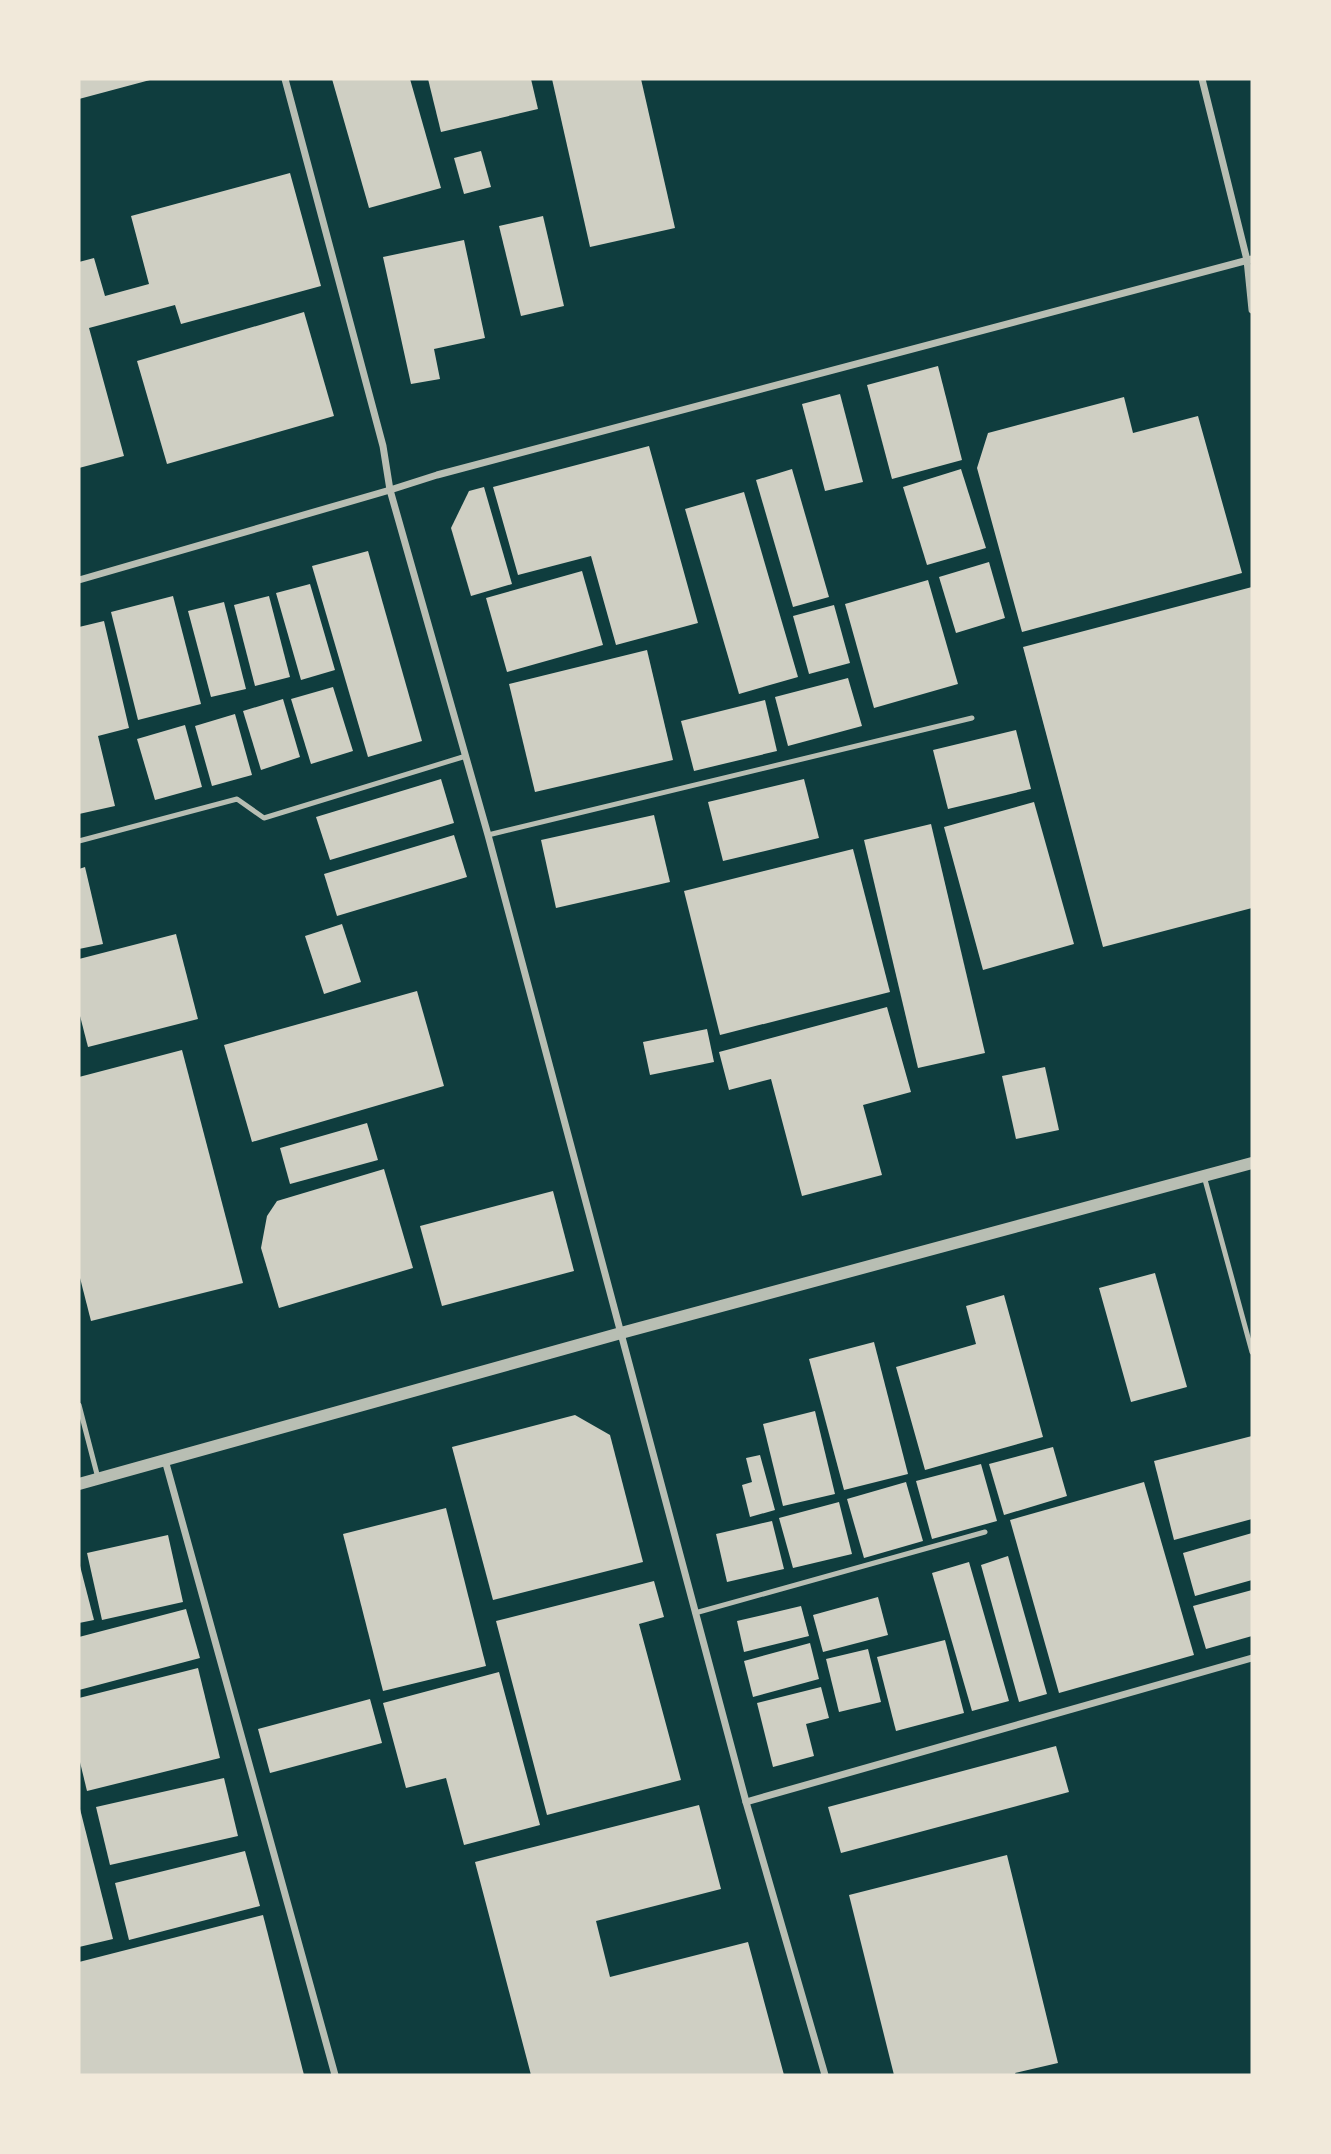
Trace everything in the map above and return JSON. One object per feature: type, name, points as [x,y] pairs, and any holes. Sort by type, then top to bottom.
[{"type":"street","points":[[285,79],[383,446],[390,490],[488,835],[746,1802],[825,2075]]},
{"type":"street","points":[[1202,79],[1250,260],[1252,310]]},
{"type":"street","points":[[79,580],[437,475],[1250,260]]},
{"type":"street","points":[[79,1484],[1252,1163]]},
{"type":"street","points":[[165,1460],[335,2075]]},
{"type":"street","points":[[746,1802],[1252,1658]]},
{"type":"lane","points":[[488,835],[972,719]]},
{"type":"lane","points":[[79,841],[237,799],[264,818],[466,756]]},
{"type":"lane","points":[[1203,1176],[1252,1352]]},
{"type":"lane","points":[[79,1405],[98,1478]]},
{"type":"lane","points":[[695,1613],[985,1532]]},
{"type":"building","points":[[79,79],[150,79],[150,80],[79,99]]},
{"type":"building","points":[[332,79],[410,79],[441,188],[369,208]]},
{"type":"building","points":[[428,79],[531,79],[538,109],[441,132]]},
{"type":"building","points":[[552,79],[641,79],[675,228],[590,247]]},
{"type":"building","points":[[481,151],[491,187],[464,194],[454,158]]},
{"type":"building","points":[[290,173],[321,286],[181,324],[175,305],[89,328],[124,456],[79,468],[79,262],[94,258],[105,296],[149,284],[131,216]]},
{"type":"building","points":[[543,216],[564,306],[521,316],[499,226]]},
{"type":"building","points":[[464,240],[485,338],[434,349],[440,379],[411,384],[383,257]]},
{"type":"building","points":[[304,312],[334,416],[167,464],[137,361]]},
{"type":"building","points":[[938,366],[962,460],[892,479],[867,385]]},
{"type":"building","points":[[840,394],[863,482],[825,491],[802,404]]},
{"type":"building","points":[[1124,397],[1133,433],[1198,416],[1242,573],[1022,632],[977,468],[988,433]]},
{"type":"building","points":[[649,446],[698,623],[616,645],[591,556],[518,575],[493,487]]},
{"type":"building","points":[[792,469],[829,597],[793,607],[756,480]]},
{"type":"building","points":[[961,469],[986,548],[927,565],[903,487]]},
{"type":"building","points":[[484,487],[512,584],[471,596],[451,528],[469,491]]},
{"type":"building","points":[[744,492],[798,677],[739,694],[685,509]]},
{"type":"building","points":[[368,551],[422,741],[368,757],[312,566]]},
{"type":"building","points":[[989,562],[1005,618],[956,633],[939,577]]},
{"type":"building","points":[[582,571],[603,645],[507,672],[486,598]]},
{"type":"building","points":[[928,580],[958,684],[874,708],[845,604]]},
{"type":"building","points":[[310,584],[335,670],[301,680],[276,593]]},
{"type":"building","points":[[1252,587],[1252,908],[1103,947],[1023,647]]},
{"type":"building","points":[[173,596],[201,704],[138,720],[111,612]]},
{"type":"building","points":[[269,596],[290,677],[255,686],[234,605]]},
{"type":"building","points":[[224,602],[246,689],[211,697],[188,611]]},
{"type":"building","points":[[834,605],[850,663],[809,674],[793,616]]},
{"type":"building","points":[[104,621],[129,728],[98,736],[115,806],[79,814],[79,627]]},
{"type":"building","points":[[647,650],[673,760],[535,792],[509,684]]},
{"type":"building","points":[[848,678],[862,726],[788,746],[775,697]]},
{"type":"building","points":[[333,687],[353,751],[311,764],[291,699]]},
{"type":"building","points":[[283,699],[300,757],[261,770],[243,711]]},
{"type":"building","points":[[765,700],[777,751],[694,771],[681,721]]},
{"type":"building","points":[[235,714],[252,775],[212,786],[195,726]]},
{"type":"building","points":[[185,725],[202,787],[155,800],[137,739]]},
{"type":"building","points":[[1016,730],[1031,789],[948,809],[933,750]]},
{"type":"building","points":[[441,779],[454,823],[330,860],[316,817]]},
{"type":"building","points":[[804,779],[819,838],[723,861],[708,802]]},
{"type":"building","points":[[1034,802],[1074,944],[983,970],[944,827]]},
{"type":"building","points":[[654,815],[670,882],[556,908],[541,840]]},
{"type":"building","points":[[931,824],[985,1053],[918,1068],[864,840]]},
{"type":"building","points":[[454,835],[467,877],[337,916],[324,874]]},
{"type":"building","points":[[853,849],[890,992],[720,1035],[684,891]]},
{"type":"building","points":[[85,867],[103,944],[79,949],[79,869]]},
{"type":"building","points":[[342,924],[361,982],[324,994],[305,936]]},
{"type":"building","points":[[176,934],[198,1019],[88,1047],[79,1012],[79,959]]},
{"type":"building","points":[[417,991],[444,1086],[252,1142],[224,1045]]},
{"type":"building","points":[[887,1007],[911,1092],[863,1105],[882,1175],[802,1196],[771,1079],[729,1090],[719,1052]]},
{"type":"building","points":[[707,1029],[714,1062],[650,1075],[643,1042]]},
{"type":"building","points":[[182,1050],[243,1283],[91,1321],[79,1274],[79,1077]]},
{"type":"building","points":[[1045,1067],[1059,1130],[1016,1139],[1002,1076]]},
{"type":"building","points":[[367,1123],[378,1160],[290,1184],[280,1148]]},
{"type":"building","points":[[384,1169],[413,1268],[279,1308],[261,1248],[267,1216],[277,1201]]},
{"type":"building","points":[[553,1191],[574,1271],[442,1306],[420,1226]]},
{"type":"building","points":[[1155,1273],[1187,1387],[1131,1402],[1099,1288]]},
{"type":"building","points":[[1004,1295],[1043,1437],[925,1470],[896,1367],[976,1344],[966,1306]]},
{"type":"building","points":[[874,1342],[908,1474],[844,1490],[809,1359]]},
{"type":"building","points":[[815,1411],[835,1494],[783,1506],[763,1424]]},
{"type":"building","points":[[575,1415],[610,1435],[643,1562],[493,1600],[452,1447]]},
{"type":"building","points":[[1252,1436],[1252,1519],[1174,1540],[1154,1461]]},
{"type":"building","points":[[1053,1447],[1067,1496],[1004,1515],[989,1464]]},
{"type":"building","points":[[760,1455],[775,1510],[750,1517],[742,1485],[752,1482],[746,1458]]},
{"type":"building","points":[[981,1464],[997,1521],[932,1539],[916,1481]]},
{"type":"building","points":[[906,1482],[923,1541],[864,1558],[847,1499]]},
{"type":"building","points":[[1144,1482],[1194,1655],[1059,1693],[1010,1520]]},
{"type":"building","points":[[839,1502],[852,1554],[793,1568],[779,1518]]},
{"type":"building","points":[[446,1508],[486,1666],[383,1691],[343,1534]]},
{"type":"building","points":[[772,1521],[784,1569],[727,1582],[716,1534]]},
{"type":"building","points":[[1252,1533],[1252,1580],[1195,1596],[1183,1553]]},
{"type":"building","points":[[168,1535],[183,1602],[102,1620],[87,1553]]},
{"type":"building","points":[[1008,1556],[1047,1694],[1019,1702],[981,1565]]},
{"type":"building","points":[[79,1562],[94,1620],[79,1623]]},
{"type":"building","points":[[969,1562],[1009,1701],[972,1711],[932,1573]]},
{"type":"building","points":[[654,1581],[664,1617],[639,1624],[681,1780],[547,1815],[496,1621]]},
{"type":"building","points":[[1252,1590],[1252,1636],[1206,1649],[1193,1606]]},
{"type":"building","points":[[878,1597],[888,1635],[823,1652],[813,1615]]},
{"type":"building","points":[[801,1606],[809,1636],[744,1652],[737,1621]]},
{"type":"building","points":[[186,1609],[200,1658],[79,1690],[79,1637]]},
{"type":"building","points":[[945,1640],[964,1713],[896,1731],[877,1657]]},
{"type":"building","points":[[810,1643],[819,1679],[753,1697],[744,1661]]},
{"type":"building","points":[[868,1649],[881,1702],[839,1712],[826,1659]]},
{"type":"building","points":[[198,1668],[220,1758],[87,1791],[79,1758],[79,1698]]},
{"type":"building","points":[[499,1672],[540,1825],[464,1845],[446,1778],[406,1788],[383,1703]]},
{"type":"building","points":[[821,1687],[829,1718],[806,1724],[814,1756],[773,1767],[757,1703]]},
{"type":"building","points":[[370,1699],[382,1743],[270,1773],[258,1729]]},
{"type":"building","points":[[1056,1746],[1069,1792],[841,1853],[828,1807]]},
{"type":"building","points":[[224,1778],[238,1836],[110,1865],[96,1807]]},
{"type":"building","points":[[79,1805],[113,1939],[79,1947]]},
{"type":"building","points":[[699,1805],[721,1889],[596,1921],[610,1977],[748,1942],[784,2075],[531,2075],[475,1862]]},
{"type":"building","points":[[245,1851],[260,1906],[129,1940],[115,1883]]},
{"type":"building","points":[[1007,1855],[1058,2063],[1015,2073],[1016,2075],[894,2075],[849,1895]]},
{"type":"building","points":[[263,1915],[304,2075],[79,2075],[79,1962]]}]
